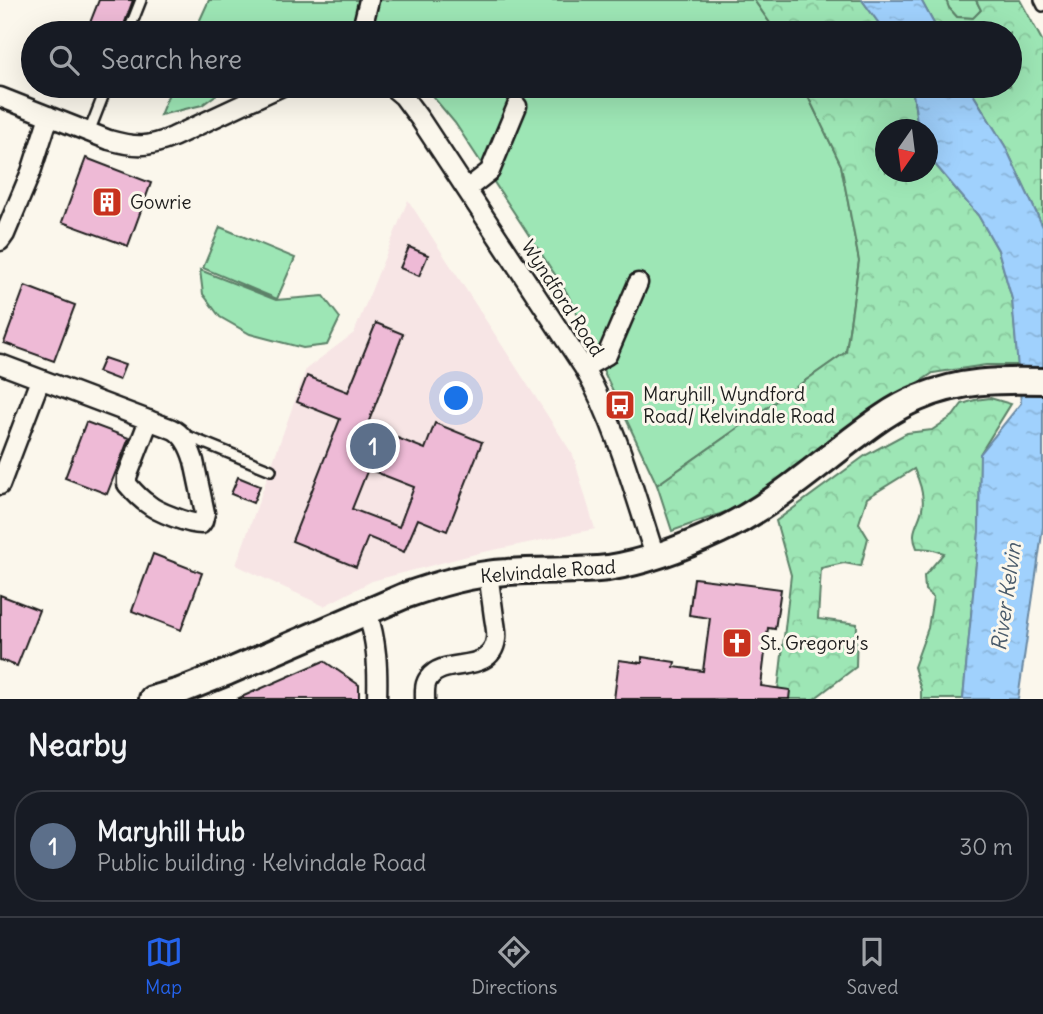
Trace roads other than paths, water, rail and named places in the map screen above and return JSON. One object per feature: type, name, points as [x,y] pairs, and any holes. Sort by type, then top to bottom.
[{"type":"street","points":[[364,21],[369,0]]},
{"type":"street","points":[[0,97],[126,145],[143,146],[157,144],[256,98]]},
{"type":"street","name":"Wyndford Road","points":[[402,98],[467,189],[595,387],[621,449],[655,556]]},
{"type":"street","points":[[467,189],[491,170],[517,106]]},
{"type":"street","points":[[0,242],[31,172],[49,116]]},
{"type":"street","points":[[584,368],[607,355],[638,283]]},
{"type":"street","points":[[0,364],[40,380],[149,420],[179,432],[194,461],[205,513],[201,524],[193,524],[148,505],[127,484],[127,477],[149,420]]},
{"type":"street","points":[[0,485],[40,380]]},
{"type":"street","name":"Kelvindale Road","points":[[163,698],[433,586],[488,573],[597,569],[655,556],[718,531],[759,510],[870,426],[914,399],[964,384],[993,380],[1043,381]]},
{"type":"street","points":[[425,699],[427,681],[434,672],[476,663],[492,650],[496,637],[488,573]]},
{"type":"street","points":[[367,612],[376,650],[377,699]]},
{"type":"lane","points":[[133,21],[141,0]]},
{"type":"lane","points":[[1040,0],[1043,6]]},
{"type":"lane","points":[[89,132],[102,98]]},
{"type":"lane","points":[[179,432],[195,441],[271,470]]},
{"type":"water","points":[[862,0],[921,0],[932,21],[877,21]]},
{"type":"water","name":"River Kelvin","points":[[914,98],[975,98],[1005,146],[1043,227],[1043,527],[1018,699],[963,699],[979,532],[980,454],[1021,403],[1012,299],[998,250],[978,215],[938,168],[938,119],[917,119]]},
{"type":"place","name":"Gowrie","points":[[107,202]]},
{"type":"place","name":"Maryhill, Wyndford Road/ Kelvindale Road","points":[[620,405]]},
{"type":"place","name":"Maryhill Hub","points":[[373,446]]},
{"type":"place","name":"St. Gregory's","points":[[737,643]]}]
